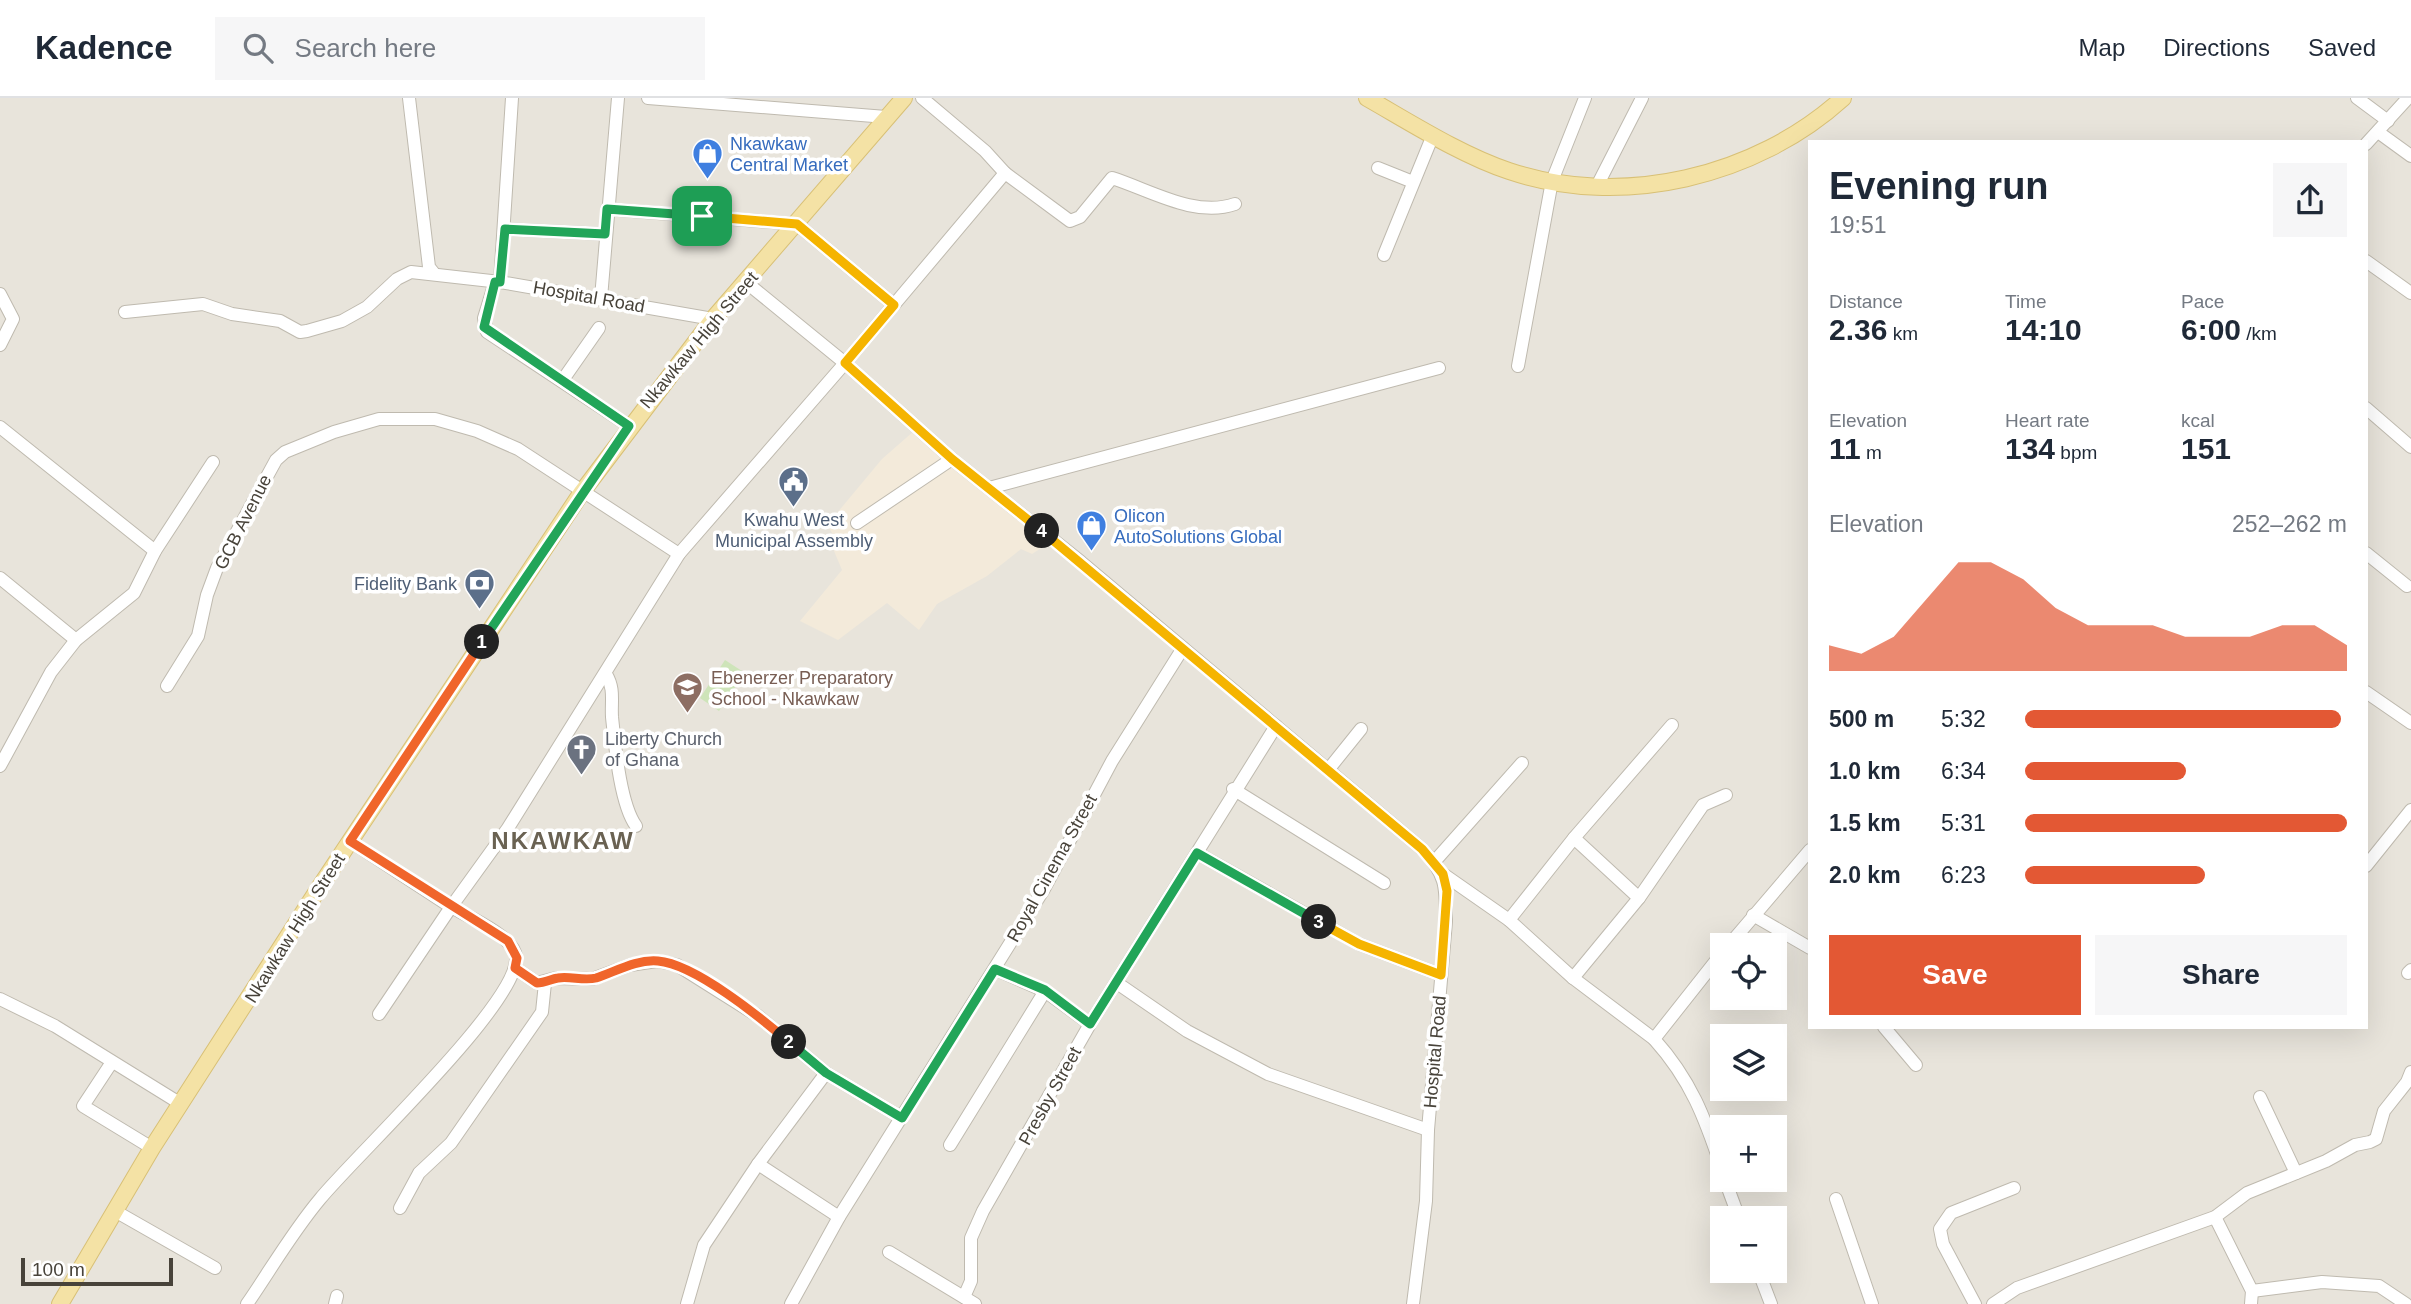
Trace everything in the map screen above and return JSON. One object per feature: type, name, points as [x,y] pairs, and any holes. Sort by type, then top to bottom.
[{"type":"main road","name":"Nkawkaw High Street","points":[[60,1304],[152,1147],[350,841],[582,492],[629,426],[713,318],[747,283],[904,98]]},
{"type":"main road","points":[[1367,98],[1433,135],[1508,171],[1552,181],[1597,186],[1650,185],[1676,181],[1739,162],[1816,122],[1843,98]]},
{"type":"street","points":[[409,98],[429,267],[433,272]]},
{"type":"street","points":[[512,98],[505,229],[498,282],[484,327],[629,426]]},
{"type":"street","points":[[601,298],[618,98]]},
{"type":"street","points":[[648,98],[886,117]]},
{"type":"street","points":[[922,98],[985,151],[1005,173],[1070,221],[1080,217],[1112,178],[1163,198],[1224,208],[1235,204]]},
{"type":"street","points":[[1518,366],[1552,181],[1585,98]]},
{"type":"street","points":[[1597,186],[1642,98]]},
{"type":"street","points":[[2357,98],[2388,121]]},
{"type":"street","points":[[2368,142],[2409,98]]},
{"type":"street","points":[[2378,132],[2411,156]]},
{"type":"street","points":[[1384,255],[1433,135]]},
{"type":"street","points":[[1378,168],[1413,182]]},
{"type":"street","points":[[379,1014],[451,906],[508,828],[679,554],[1005,173]]},
{"type":"street","points":[[607,209],[797,224],[894,305]]},
{"type":"street","points":[[505,229],[605,234]]},
{"type":"street","points":[[2368,262],[2411,293]]},
{"type":"street","name":"Hospital Road","points":[[125,312],[203,304],[232,314],[280,321],[300,332],[342,321],[368,307],[404,273],[433,272],[713,318]]},
{"type":"street","points":[[747,283],[845,363],[952,459],[1081,562],[1328,770],[1434,862],[1443,874],[1508,920],[1573,978],[1654,1040],[1677,1064],[1693,1091],[1710,1137]]},
{"type":"street","points":[[0,294],[13,319],[0,345]]},
{"type":"street","points":[[562,381],[599,328]]},
{"type":"street","points":[[989,488],[1439,368]]},
{"type":"street","points":[[2368,410],[2411,447]]},
{"type":"street","name":"GCB Avenue","points":[[167,687],[198,636],[207,595],[217,568],[267,473],[285,452],[369,421],[435,419],[477,431],[519,449],[679,554]]},
{"type":"street","points":[[0,427],[155,551]]},
{"type":"street","points":[[857,523],[952,459]]},
{"type":"street","points":[[0,766],[51,672],[76,640],[134,593],[155,551],[213,462]]},
{"type":"street","points":[[2368,554],[2407,586]]},
{"type":"street","points":[[0,578],[76,640]]},
{"type":"street","name":"Royal Cinema Street","points":[[792,1304],[839,1217],[1044,889],[1112,761],[1183,648]]},
{"type":"street","points":[[606,674],[613,692],[612,714],[625,805],[636,826]]},
{"type":"street","points":[[2368,693],[2411,723]]},
{"type":"street","points":[[1508,920],[1574,838],[1672,725]]},
{"type":"street","name":"Presby Street","points":[[964,1297],[971,1281],[969,1251],[975,1229],[1090,1024],[1197,853],[1233,789],[1276,726]]},
{"type":"street","points":[[1328,770],[1361,729]]},
{"type":"street","points":[[1434,862],[1522,763]]},
{"type":"street","points":[[1233,789],[1384,883]]},
{"type":"street","points":[[1573,978],[1639,898],[1703,805],[1726,795]]},
{"type":"street","points":[[2368,864],[2411,810]]},
{"type":"street","points":[[1574,838],[1639,898]]},
{"type":"street","points":[[247,1304],[320,1199],[486,1017],[515,968],[517,958],[508,941],[350,841]]},
{"type":"street","points":[[1739,933],[1808,852]]},
{"type":"street","points":[[1197,853],[1359,944],[1441,975]]},
{"type":"street","name":"Hospital Road","points":[[1413,1304],[1426,1201],[1428,1130],[1447,891],[1443,874]]},
{"type":"street","points":[[1753,915],[1808,947]]},
{"type":"street","points":[[515,968],[537,983],[545,983],[556,978],[592,979],[630,965],[657,961],[677,965],[758,1016],[826,1073],[902,1118]]},
{"type":"street","points":[[1654,1040],[1710,968]]},
{"type":"street","points":[[995,969],[1045,990],[1090,1024]]},
{"type":"street","points":[[400,1208],[419,1173],[451,1143],[542,1012],[545,983]]},
{"type":"street","points":[[1117,983],[1186,1031],[1268,1074],[1428,1130]]},
{"type":"street","points":[[950,1145],[1045,990]]},
{"type":"street","points":[[0,999],[55,1026],[181,1104]]},
{"type":"street","points":[[1886,1029],[1916,1065]]},
{"type":"street","points":[[112,1062],[83,1106],[152,1147]]},
{"type":"street","points":[[1993,1304],[2017,1288],[2215,1217],[2247,1193],[2376,1139],[2384,1111],[2411,1072]]},
{"type":"street","points":[[687,1304],[704,1245],[758,1164],[826,1073]]},
{"type":"street","points":[[2260,1097],[2296,1173]]},
{"type":"street","points":[[758,1164],[839,1217]]},
{"type":"street","points":[[1976,1304],[1942,1244],[1940,1228],[1951,1213],[2014,1188]]},
{"type":"street","points":[[1836,1199],[1872,1304]]},
{"type":"street","points":[[115,1211],[215,1268]]},
{"type":"street","points":[[2215,1217],[2251,1298],[2297,1283],[2322,1282],[2379,1286],[2406,1304]]},
{"type":"street","points":[[889,1252],[975,1304]]},
{"type":"street","points":[[1763,1283],[1771,1304]]},
{"type":"shaded area","points":[[0,98],[2411,98],[2411,1304],[0,1304]]},
{"type":"shaded area","points":[[914,431],[1049,543],[1032,554],[1021,549],[987,576],[937,604],[919,630],[887,603],[838,640],[800,621],[842,570],[834,551],[836,539],[827,525],[882,459]]},
{"type":"green space","points":[[725,660],[745,673],[719,711],[700,698]]},
{"type":"place","name":"Nkawkaw Central Market","points":[[707,181]]},
{"type":"place","name":"Kwahu West Municipal Assembly","points":[[794,509]]},
{"type":"place","name":"Olicon AutoSolutions Global","points":[[1091,553]]},
{"type":"place","name":"Fidelity Bank","points":[[480,611]]},
{"type":"place","name":"Ebenerzer Preparatory School - Nkawkaw","points":[[688,715]]},
{"type":"place","name":"Liberty Church of Ghana","points":[[582,776]]},
{"type":"district","name":"NKAWKAW","points":[[563,841]]},
{"type":"route","points":[[607,209],[702,216],[797,224],[894,305],[845,363],[952,459],[1081,562],[1422,849],[1443,874],[1447,891],[1441,975],[1359,944],[1197,853],[1090,1024],[1045,990],[995,969],[902,1118],[826,1073],[758,1016],[677,965],[657,961],[630,965],[592,979],[556,978],[537,983],[515,968],[517,958],[508,941],[350,841],[538,557],[629,426],[487,332],[484,318],[495,282],[500,282],[505,229],[605,234],[607,209]]}]
